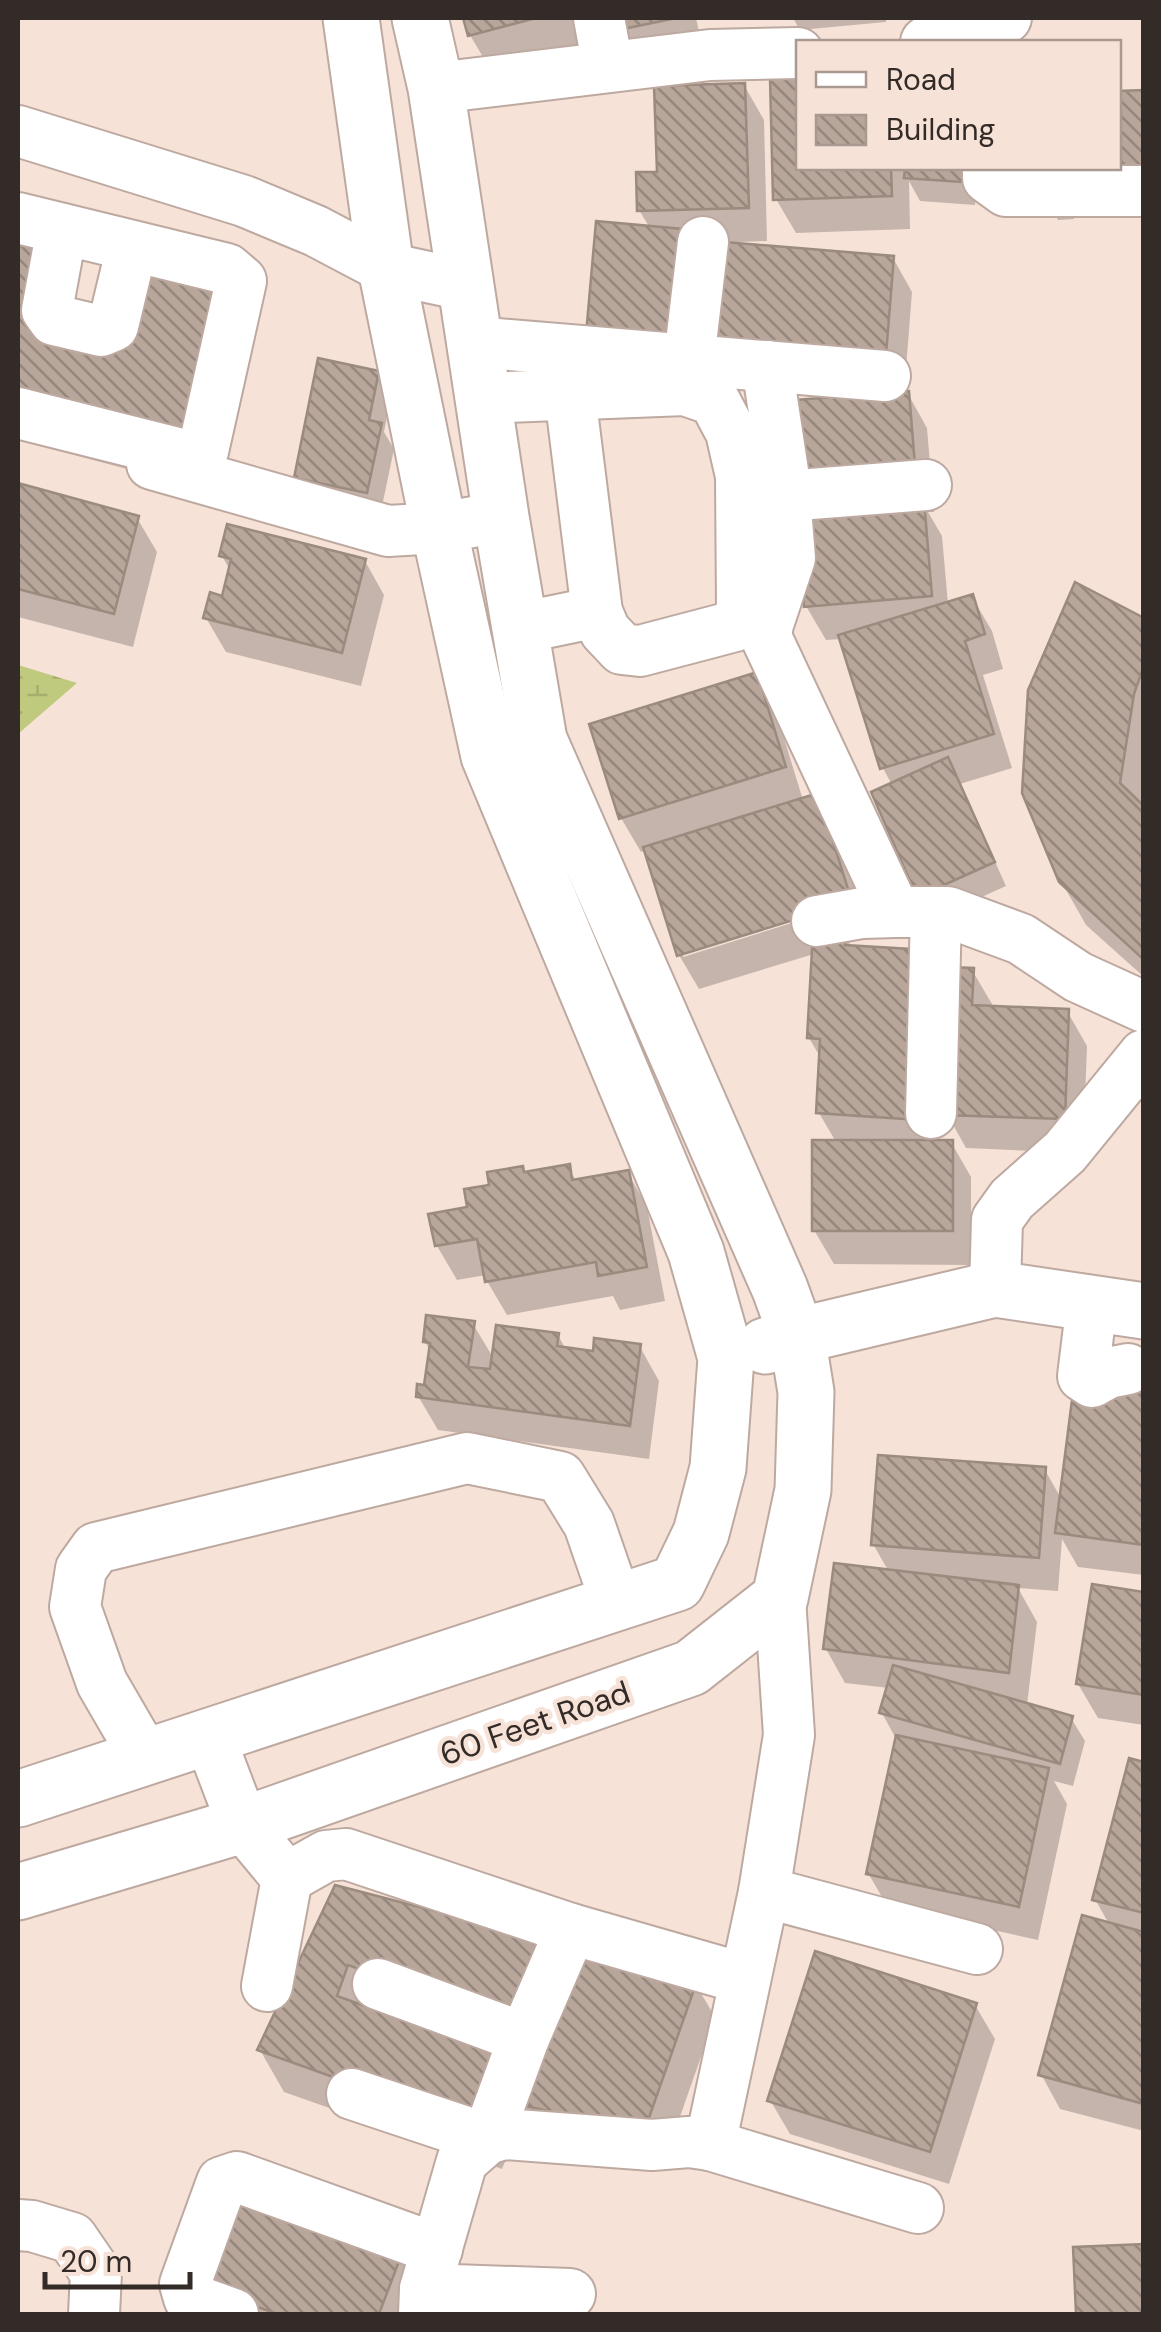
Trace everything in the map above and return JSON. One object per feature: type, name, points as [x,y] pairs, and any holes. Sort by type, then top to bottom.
[{"type":"street","points":[[18,1799],[677,1583],[701,1534],[718,1468],[726,1358],[696,1252],[489,756],[386,268],[352,18]]},
{"type":"street","points":[[420,18],[436,88],[539,740],[772,1270],[798,1336],[806,1392],[802,1490],[780,1598],[788,1735],[764,1892],[710,2144]]},
{"type":"street","points":[[599,18],[608,67]]},
{"type":"street","points":[[933,40],[1006,18]]},
{"type":"street","points":[[436,88],[608,67],[706,36],[796,53]]},
{"type":"street","points":[[18,131],[244,201],[316,231],[386,268],[465,285]]},
{"type":"street","points":[[371,158],[445,149]]},
{"type":"street","points":[[988,170],[988,178],[1006,191],[1144,191]]},
{"type":"street","points":[[228,269],[244,201]]},
{"type":"street","points":[[18,413],[190,456],[203,451],[241,281],[228,269],[40,224],[47,310],[54,320],[102,331],[113,326],[132,247]]},
{"type":"street","points":[[689,360],[703,242]]},
{"type":"street","points":[[474,342],[885,376]]},
{"type":"street","points":[[767,366],[786,496],[790,558],[766,637],[915,912],[930,1113]]},
{"type":"street","points":[[483,398],[570,394],[685,390],[714,400],[731,432],[741,476],[742,608],[735,626],[640,650],[622,650],[605,631],[596,612],[570,394]]},
{"type":"street","points":[[18,426],[388,531],[438,528],[501,517]]},
{"type":"street","points":[[786,496],[926,485]]},
{"type":"street","points":[[520,628],[596,612]]},
{"type":"street","points":[[818,921],[862,914],[948,912],[1021,939],[1078,977],[1144,1007]]},
{"type":"street","points":[[995,1289],[996,1220],[1012,1199],[1065,1152],[1144,1055]]},
{"type":"street","points":[[726,1358],[798,1336],[995,1289],[1118,1307],[1083,1376],[1092,1382],[1128,1369]]},
{"type":"street","points":[[144,1757],[102,1682],[76,1606],[81,1569],[96,1548],[467,1458],[560,1477],[589,1524],[616,1602]]},
{"type":"street","name":"60 Feet Road","points":[[18,1892],[243,1825],[690,1668],[780,1598]]},
{"type":"street","points":[[209,1736],[243,1825],[287,1878]]},
{"type":"street","points":[[287,1878],[326,1856],[346,1854],[571,1929],[745,1979]]},
{"type":"street","points":[[267,1986],[287,1878]]},
{"type":"street","points":[[764,1892],[977,1948]]},
{"type":"street","points":[[487,2140],[524,2038],[571,1929]]},
{"type":"street","points":[[378,1984],[524,2038]]},
{"type":"street","points":[[352,2094],[487,2140]]},
{"type":"street","points":[[428,2284],[462,2161],[487,2140],[504,2134],[652,2145],[710,2144],[918,2208]]},
{"type":"street","points":[[233,2314],[189,2298],[185,2284],[222,2182],[237,2177],[428,2284],[570,2294]]},
{"type":"street","points":[[18,2225],[72,2238],[96,2273],[94,2314]]},
{"type":"green space","points":[[18,665],[77,683],[18,734]]},
{"type":"building","points":[[463,18],[536,18],[468,36]]},
{"type":"building","points":[[606,18],[676,18],[609,32]]},
{"type":"building","points":[[796,77],[796,170],[891,170],[892,196],[773,200],[770,78]]},
{"type":"building","points":[[745,83],[749,208],[637,211],[636,172],[657,172],[654,86]]},
{"type":"building","points":[[1144,90],[1144,169],[1121,168],[1121,91]]},
{"type":"building","points":[[905,170],[963,170],[962,182],[904,178]]},
{"type":"building","points":[[596,221],[694,230],[683,355],[585,346]]},
{"type":"building","points":[[713,241],[894,256],[885,367],[704,352]]},
{"type":"building","points":[[18,244],[50,252],[33,333],[122,351],[138,269],[224,289],[182,448],[18,405]]},
{"type":"building","points":[[318,358],[379,371],[369,420],[382,423],[367,493],[294,478]]},
{"type":"building","points":[[909,391],[916,478],[791,488],[783,401]]},
{"type":"building","points":[[18,483],[139,516],[114,614],[18,589]]},
{"type":"building","points":[[924,500],[932,596],[804,607],[795,510]]},
{"type":"building","points":[[227,524],[366,559],[342,653],[203,618],[210,592],[222,596],[231,559],[219,556]]},
{"type":"building","points":[[1075,582],[1144,618],[1144,665],[1134,694],[1120,783],[1144,806],[1144,960],[1059,882],[1022,793],[1028,690]]},
{"type":"building","points":[[973,594],[985,634],[965,641],[994,734],[880,769],[838,635]]},
{"type":"building","points":[[757,672],[786,767],[619,819],[589,724]]},
{"type":"building","points":[[948,757],[995,862],[917,897],[871,792]]},
{"type":"building","points":[[818,793],[852,902],[677,956],[643,847]]},
{"type":"building","points":[[813,932],[846,934],[845,945],[928,950],[918,1120],[816,1113],[820,1039],[807,1038]]},
{"type":"building","points":[[950,967],[974,968],[972,1005],[1069,1009],[1065,1119],[944,1115]]},
{"type":"building","points":[[812,1140],[953,1140],[953,1231],[812,1231]]},
{"type":"building","points":[[570,1164],[572,1180],[629,1170],[647,1267],[598,1276],[596,1262],[485,1282],[477,1239],[435,1246],[428,1214],[467,1207],[464,1189],[489,1185],[487,1172],[523,1166],[524,1172]]},
{"type":"building","points":[[426,1315],[475,1321],[468,1367],[490,1369],[496,1325],[559,1333],[557,1346],[593,1351],[594,1338],[641,1344],[630,1426],[416,1397],[417,1384],[424,1385],[430,1343],[423,1342]]},
{"type":"building","points":[[1144,1381],[1144,1545],[1055,1533],[1073,1392]]},
{"type":"building","points":[[878,1455],[1046,1467],[1039,1558],[871,1545]]},
{"type":"building","points":[[834,1563],[1019,1585],[1009,1673],[823,1649]]},
{"type":"building","points":[[1092,1584],[1144,1592],[1144,1695],[1076,1684]]},
{"type":"building","points":[[893,1665],[1073,1716],[1060,1764],[879,1713]]},
{"type":"building","points":[[896,1735],[1049,1768],[1019,1907],[866,1874]]},
{"type":"building","points":[[1129,1758],[1144,1762],[1144,1913],[1092,1900]]},
{"type":"building","points":[[335,1885],[550,1941],[524,2028],[348,1965],[337,1996],[507,2057],[477,2128],[257,2050]]},
{"type":"building","points":[[1082,1915],[1144,1932],[1144,2104],[1038,2075]]},
{"type":"building","points":[[573,1947],[697,1981],[644,2132],[521,2105]]},
{"type":"building","points":[[815,1951],[977,2003],[930,2152],[767,2101]]},
{"type":"building","points":[[233,2185],[404,2248],[379,2314],[277,2314],[197,2285]]},
{"type":"building","points":[[1144,2244],[1144,2314],[1076,2314],[1073,2247]]}]
